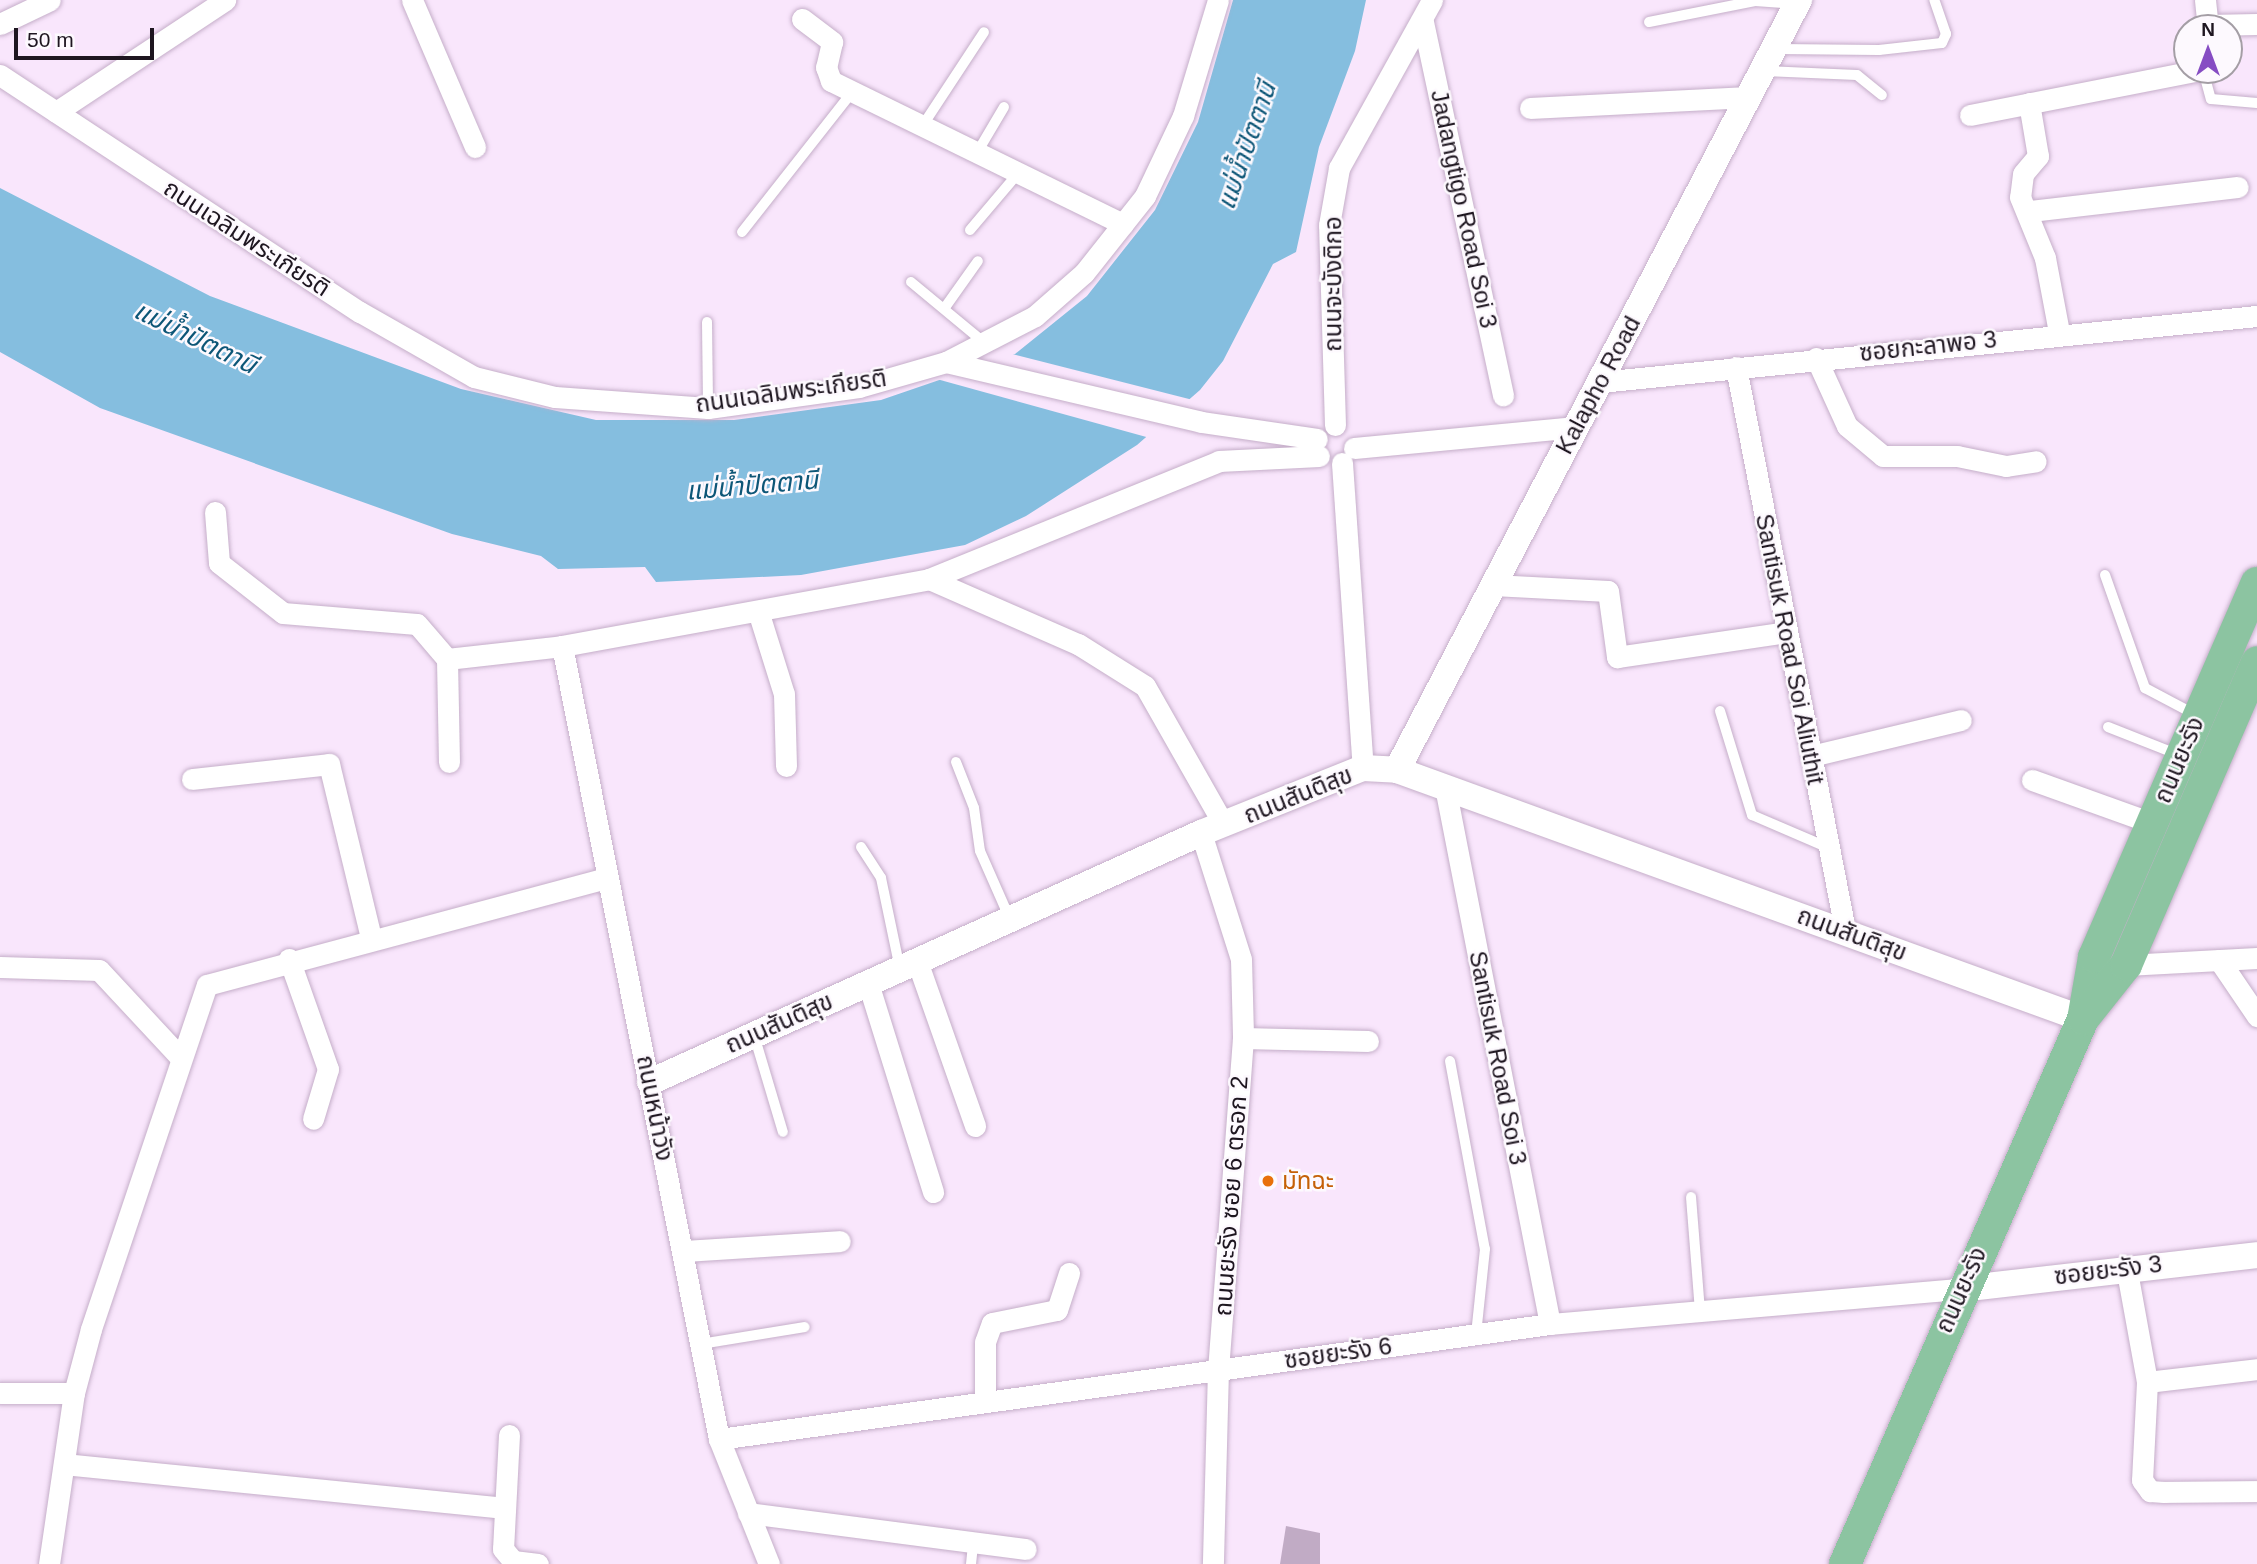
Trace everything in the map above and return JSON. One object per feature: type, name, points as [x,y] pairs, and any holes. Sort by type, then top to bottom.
[{"type":"main road","name":"ถนนยะรัง","points":[[1845,1564],[1960,1289],[2083,1018],[2094,957],[2257,583]]},
{"type":"main road","name":"ถนนยะรัง","points":[[2083,1018],[2126,965],[2257,662]]},
{"type":"street","points":[[0,24],[50,0]]},
{"type":"street","points":[[56,112],[225,0]]},
{"type":"street","points":[[412,0],[475,147]]},
{"type":"street","name":"ถนนเฉลิมพระเกียรติ","points":[[0,75],[359,312],[474,377],[555,397],[708,408],[859,387],[955,364],[1035,316],[1084,272],[1145,196],[1183,116],[1218,0]]},
{"type":"street","name":"ถนนจะบังติกอ","points":[[1335,425],[1329,225],[1339,168],[1423,22],[1432,0]]},
{"type":"street","name":"Kalapho Road","points":[[1396,770],[1798,2]]},
{"type":"street","points":[[803,19],[830,38],[828,76],[852,92],[1020,171],[1123,224]]},
{"type":"street","name":"Jadangtigo Road Soi 3","points":[[1423,22],[1503,396]]},
{"type":"street","points":[[1970,115],[2173,75]]},
{"type":"street","points":[[1530,108],[1748,97]]},
{"type":"street","points":[[2029,103],[2038,156],[2019,185],[2030,211],[2059,332]]},
{"type":"street","points":[[2030,211],[2238,187]]},
{"type":"street","name":"ซอยกะลาพอ 3","points":[[1600,382],[2059,332],[2257,316]]},
{"type":"street","points":[[1816,358],[1847,426],[1883,456],[1957,456],[2006,466],[2036,461]]},
{"type":"street","points":[[955,364],[1348,456],[1576,427]]},
{"type":"street","name":"Santisuk Road Soi Aliuthit","points":[[1736,367],[1845,930]]},
{"type":"street","points":[[447,659],[562,646],[929,579],[1219,461],[1318,447],[1335,425],[1348,430],[1363,768]]},
{"type":"street","points":[[1219,461],[1226,426]]},
{"type":"street","points":[[215,512],[219,563],[283,613],[417,624],[447,659],[449,762]]},
{"type":"street","name":"ถนนยะรัง ซอย 6 ตรอก 2","points":[[929,579],[1077,644],[1145,686],[1213,829],[1241,959],[1243,1038],[1217,1369],[1213,1564]]},
{"type":"street","points":[[1493,585],[1608,591],[1617,657],[1786,632]]},
{"type":"street","points":[[758,611],[785,694],[786,766]]},
{"type":"street","name":"ถนนหน้าวัง","points":[[562,646],[605,877],[650,1082],[719,1439],[769,1564]]},
{"type":"street","points":[[1811,756],[1961,720]]},
{"type":"street","points":[[192,779],[329,764],[371,938]]},
{"type":"street","name":"ถนนสันติสุข","points":[[650,1082],[1213,829],[1363,768],[1396,770],[1446,792],[1845,930],[2083,1018]]},
{"type":"street","points":[[2032,780],[2152,823]]},
{"type":"street","name":"Santisuk Road Soi 3","points":[[1446,792],[1550,1324]]},
{"type":"street","points":[[49,1564],[74,1393],[179,1056],[207,985],[289,959],[605,877]]},
{"type":"street","points":[[2126,965],[2257,957]]},
{"type":"street","points":[[289,959],[328,1069],[313,1119]]},
{"type":"street","points":[[2219,960],[2257,1016]]},
{"type":"street","points":[[909,965],[975,1126]]},
{"type":"street","points":[[0,967],[99,971],[179,1056]]},
{"type":"street","points":[[867,983],[933,1192]]},
{"type":"street","points":[[1243,1038],[1368,1041]]},
{"type":"street","points":[[683,1251],[840,1241]]},
{"type":"street","name":"ซอยยะรัง 3","points":[[1960,1289],[2126,1266],[2257,1255]]},
{"type":"street","points":[[2126,1266],[2147,1382],[2142,1480],[2150,1490],[2257,1491]]},
{"type":"street","points":[[985,1401],[985,1342],[992,1322],[1057,1310],[1069,1273]]},
{"type":"street","name":"ซอยยะรัง 6","points":[[719,1439],[1550,1324],[1960,1289]]},
{"type":"street","points":[[2147,1382],[2257,1369]]},
{"type":"street","points":[[0,1393],[74,1393]]},
{"type":"street","points":[[509,1435],[505,1508],[506,1558],[538,1564]]},
{"type":"street","points":[[64,1464],[505,1508]]},
{"type":"street","points":[[748,1513],[972,1554],[1026,1549]]},
{"type":"lane","points":[[1768,60],[1942,43],[1946,34],[1934,0]]},
{"type":"lane","points":[[1649,22],[1755,1],[1798,2]]},
{"type":"lane","points":[[923,125],[984,32]]},
{"type":"lane","points":[[1768,60],[1857,75],[1882,95]]},
{"type":"lane","points":[[2206,84],[2211,99],[2257,103]]},
{"type":"lane","points":[[742,232],[852,92]]},
{"type":"lane","points":[[978,151],[1004,107]]},
{"type":"lane","points":[[970,230],[1020,171]]},
{"type":"lane","points":[[947,306],[978,261]]},
{"type":"lane","points":[[911,282],[947,306],[986,344]]},
{"type":"lane","points":[[707,322],[708,408]]},
{"type":"lane","points":[[2105,575],[2145,688],[2199,716]]},
{"type":"lane","points":[[1720,711],[1752,815],[1829,848]]},
{"type":"lane","points":[[2108,727],[2181,756]]},
{"type":"lane","points":[[956,762],[974,808],[982,858],[1010,919]]},
{"type":"lane","points":[[861,846],[886,893],[909,965]]},
{"type":"lane","points":[[754,1035],[783,1132]]},
{"type":"lane","points":[[1450,1061],[1485,1249],[1476,1334]]},
{"type":"lane","points":[[1691,1197],[1700,1311]]},
{"type":"lane","points":[[701,1344],[805,1327]]},
{"type":"water","name":"แม่น้ำปัตตานี","points":[[1233,0],[1366,0],[1355,51],[1319,147],[1296,252],[1273,264],[1223,361],[1200,390],[1137,445],[1026,516],[965,545],[801,575],[656,582],[645,567],[558,569],[541,556],[452,534],[100,408],[0,352],[0,188],[210,296],[461,389],[596,420],[734,420],[881,400],[1015,354],[1087,296],[1155,210],[1198,122]]},
{"type":"pier","points":[[1008,353],[1193,400],[1150,438],[933,378]]},
{"type":"building","points":[[1286,1526],[1320,1533],[1320,1564],[1280,1564]]},
{"type":"place","name":"มัทฉะ","points":[[1268,1181]]}]
